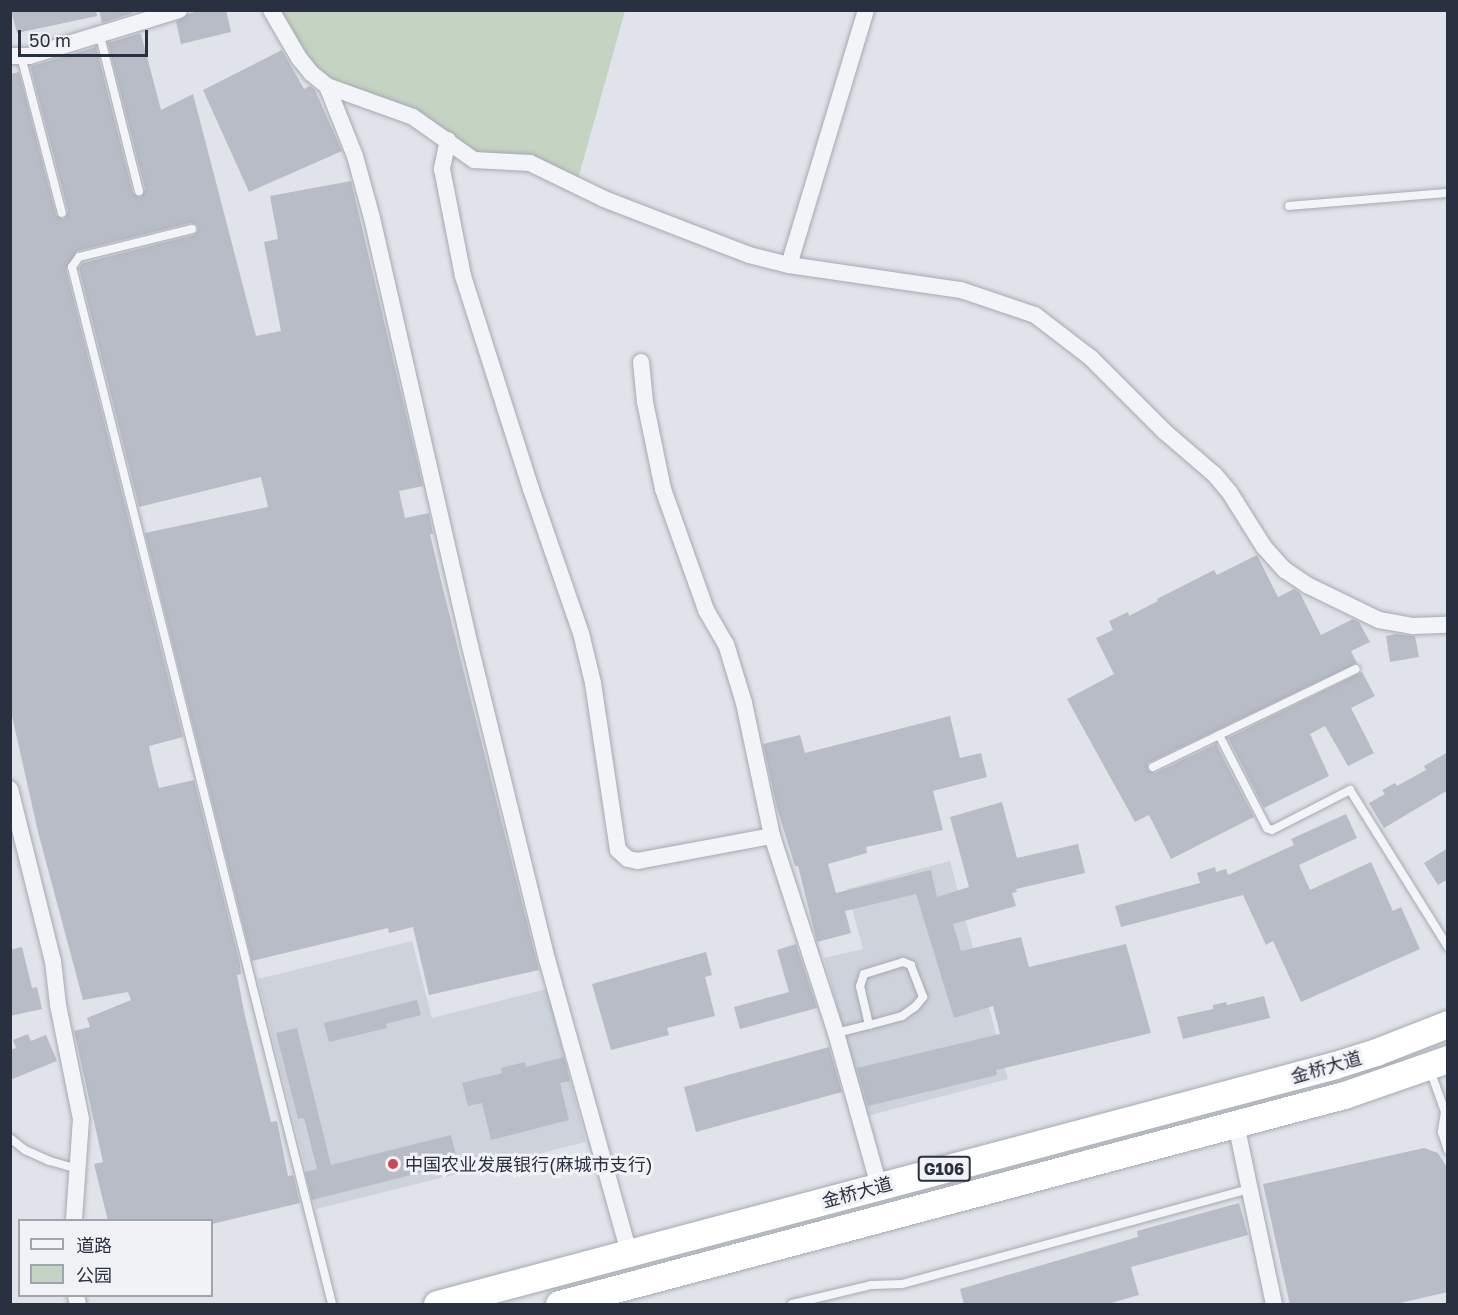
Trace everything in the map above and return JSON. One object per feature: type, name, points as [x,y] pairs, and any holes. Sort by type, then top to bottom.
[{"type":"highway","name":"金桥大道","points":[[436,1305],[1335,1065],[1397,1045],[1448,1024]]},
{"type":"highway","name":"金桥大道","points":[[559,1305],[1354,1092],[1438,1063]]},
{"type":"street","points":[[16,56],[29,56],[100,36],[179,10]]},
{"type":"street","points":[[271,10],[299,58],[311,74],[327,86],[413,117],[474,160],[530,163],[604,199],[749,255],[789,265],[961,290],[1035,315],[1091,358],[1165,432],[1215,475],[1230,493],[1264,547],[1285,570],[1307,585],[1379,620],[1413,626],[1448,625]]},
{"type":"street","points":[[789,265],[866,10]]},
{"type":"street","points":[[327,86],[355,156],[370,209],[470,646],[544,947],[629,1253]]},
{"type":"street","points":[[447,140],[442,169],[463,276],[531,489],[581,633],[593,683],[618,850],[628,859],[638,861],[772,836]]},
{"type":"street","points":[[641,362],[648,423],[663,489],[706,610],[726,644],[744,703],[772,836],[836,1033],[879,1186]]},
{"type":"street","points":[[10,789],[53,960],[58,1005],[81,1119],[74,1219]]},
{"type":"street","points":[[1236,1124],[1274,1305]]},
{"type":"lane","points":[[100,36],[139,191]]},
{"type":"lane","points":[[16,56],[62,213]]},
{"type":"lane","points":[[1289,206],[1448,193]]},
{"type":"lane","points":[[192,229],[79,257],[72,267],[332,1305]]},
{"type":"lane","points":[[1154,766],[1356,669]]},
{"type":"lane","points":[[1219,735],[1267,828],[1272,830],[1350,790],[1448,947]]},
{"type":"lane","points":[[836,1033],[869,1025],[902,1016],[923,997],[911,965],[903,962],[864,974],[860,986],[869,1025]]},
{"type":"lane","points":[[1438,1063],[1445,1112],[1442,1132],[1448,1149]]},
{"type":"lane","points":[[10,1138],[25,1150],[50,1161],[78,1169]]},
{"type":"lane","points":[[792,1305],[871,1284],[902,1284],[1249,1189]]},
{"type":"shaded area","points":[[950,861],[1008,1079],[867,1116],[824,958],[863,949],[847,889]]},
{"type":"shaded area","points":[[412,941],[432,1018],[547,989],[586,1142],[316,1209],[258,979]]},
{"type":"green space","points":[[278,11],[625,11],[578,179],[482,156],[332,82],[311,66]]},
{"type":"building","points":[[11,10],[96,10],[97,16],[17,33]]},
{"type":"building","points":[[99,10],[133,10],[133,13],[102,23]]},
{"type":"building","points":[[202,10],[226,10],[231,32],[181,44],[176,22],[188,14]]},
{"type":"building","points":[[141,34],[161,110],[193,94],[256,336],[281,331],[264,242],[278,239],[270,196],[351,181],[423,486],[399,491],[405,518],[429,513],[433,534],[430,534],[442,585],[539,970],[429,995],[413,927],[389,933],[388,928],[252,961],[145,533],[268,507],[261,477],[139,507],[79,268],[83,263],[194,235],[198,231],[197,225],[190,223],[77,251],[66,269],[183,737],[149,746],[152,761],[159,788],[194,780],[240,964],[241,974],[237,975],[245,1016],[271,1122],[277,1121],[288,1176],[293,1175],[300,1203],[213,1224],[213,1219],[108,1219],[94,1164],[103,1162],[74,1031],[90,1027],[87,1018],[131,1000],[128,992],[83,1000],[38,832],[10,707],[10,74],[19,72],[56,215],[64,219],[68,211],[31,69],[32,66],[96,47],[133,193],[141,197],[145,189],[108,43]]},
{"type":"building","points":[[282,50],[304,89],[310,86],[315,90],[342,151],[249,192],[203,90]]},
{"type":"building","points":[[1257,555],[1278,597],[1294,589],[1300,593],[1321,635],[1353,619],[1359,622],[1370,642],[1351,651],[1357,663],[1148,763],[1148,770],[1155,773],[1216,744],[1254,817],[1171,859],[1149,815],[1135,822],[1067,699],[1114,674],[1096,638],[1113,630],[1109,621],[1128,612],[1129,616],[1214,570],[1217,575]]},
{"type":"building","points":[[1396,634],[1415,636],[1419,657],[1390,662],[1386,636]]},
{"type":"building","points":[[1362,672],[1375,696],[1351,708],[1374,753],[1348,766],[1325,726],[1310,734],[1329,776],[1264,808],[1228,738]]},
{"type":"building","points":[[950,716],[960,758],[981,753],[987,777],[933,791],[943,830],[866,847],[867,853],[828,864],[836,893],[931,870],[937,897],[969,887],[950,817],[1002,802],[1017,858],[1078,844],[1085,873],[1016,889],[1017,892],[1012,893],[1016,906],[953,924],[961,951],[1021,937],[1029,967],[1126,944],[1151,1033],[996,1070],[997,1075],[868,1106],[857,1068],[1000,1034],[993,1006],[954,1018],[916,894],[845,911],[851,933],[817,942],[798,866],[795,866],[777,808],[763,744],[800,735],[805,753]]},
{"type":"building","points":[[1448,752],[1448,790],[1384,828],[1369,803],[1385,794],[1382,790],[1395,783],[1397,786],[1426,770],[1424,766]]},
{"type":"building","points":[[1346,814],[1357,838],[1299,865],[1310,890],[1371,862],[1393,911],[1401,907],[1420,949],[1301,1002],[1273,941],[1266,945],[1243,895],[1121,927],[1115,906],[1200,883],[1197,873],[1215,867],[1216,872],[1226,869],[1228,875],[1294,845],[1291,839]]},
{"type":"building","points":[[1448,848],[1448,879],[1438,885],[1424,863]]},
{"type":"building","points":[[796,944],[817,1008],[740,1029],[734,1007],[789,992],[777,950]]},
{"type":"building","points":[[22,947],[32,988],[37,987],[42,1009],[10,1016],[10,950]]},
{"type":"building","points":[[706,952],[712,975],[705,977],[715,1016],[667,1028],[669,1035],[611,1050],[592,984]]},
{"type":"building","points":[[1264,996],[1270,1018],[1183,1039],[1177,1017],[1213,1009],[1213,1005],[1226,1002],[1227,1005]]},
{"type":"building","points":[[417,1000],[421,1015],[386,1024],[387,1028],[329,1042],[324,1023]]},
{"type":"building","points":[[297,1028],[331,1165],[451,1135],[458,1163],[312,1200],[305,1172],[317,1169],[304,1118],[298,1119],[276,1033]]},
{"type":"building","points":[[28,1034],[31,1041],[46,1035],[57,1061],[10,1080],[10,1050],[16,1048],[13,1040]]},
{"type":"building","points":[[829,1047],[842,1092],[696,1132],[684,1087]]},
{"type":"building","points":[[564,1057],[570,1081],[560,1083],[569,1120],[491,1140],[482,1103],[468,1106],[462,1083],[502,1073],[501,1068],[525,1062],[526,1067]]},
{"type":"building","points":[[1424,1148],[1438,1153],[1448,1169],[1448,1292],[1391,1305],[1290,1305],[1263,1184]]},
{"type":"building","points":[[1239,1203],[1248,1235],[1131,1267],[1139,1295],[1104,1305],[964,1305],[960,1289],[1138,1237],[1137,1231]]},
{"type":"place","name":"中国农业发展银行(麻城市支行)","points":[[393,1164]]}]
